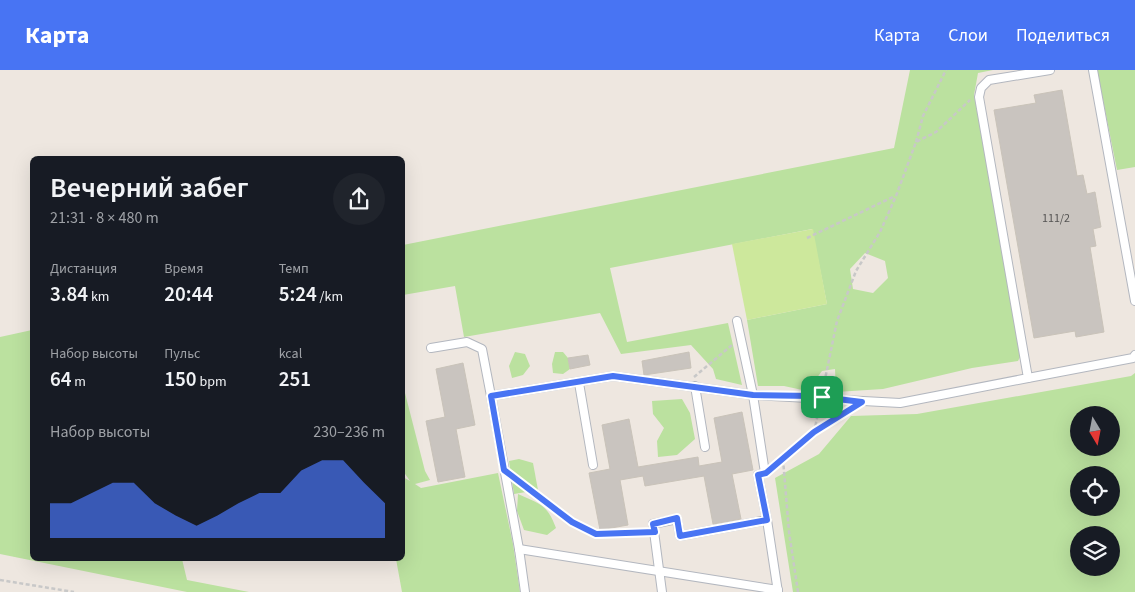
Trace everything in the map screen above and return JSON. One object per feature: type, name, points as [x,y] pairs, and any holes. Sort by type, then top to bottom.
[{"type":"lane","points":[[1028,378],[979,97],[981,88],[989,80],[1050,70]]},
{"type":"lane","points":[[1093,70],[1135,301]]},
{"type":"lane","points":[[520,549],[778,591],[758,475],[766,473],[753,395],[737,321]]},
{"type":"lane","points":[[432,348],[467,342],[482,349],[520,549],[525,592]]},
{"type":"lane","points":[[491,396],[613,376],[753,395],[822,397],[862,402],[900,403],[1133,358],[1135,356]]},
{"type":"lane","points":[[579,383],[593,465]]},
{"type":"lane","points":[[695,386],[705,447]]},
{"type":"lane","points":[[662,592],[653,524],[677,518],[680,536],[767,520]]},
{"type":"path","points":[[814,432],[838,321],[856,271],[880,232],[896,196],[916,142],[923,116],[946,70]]},
{"type":"path","points":[[916,142],[936,132],[981,88]]},
{"type":"path","points":[[807,238],[896,196]]},
{"type":"path","points":[[684,385],[741,338]]},
{"type":"path","points":[[766,473],[814,432],[862,402]]},
{"type":"path","points":[[783,459],[789,532],[798,592]]},
{"type":"path","points":[[504,470],[572,522],[596,534],[655,532]]},
{"type":"path","points":[[0,580],[74,592]]},
{"type":"green space","points":[[910,70],[993,70],[978,73],[974,95],[1022,353],[1018,361],[972,368],[883,389],[836,392],[835,369],[822,371],[807,391],[784,386],[758,386],[747,320],[827,304],[812,229],[610,268],[627,342],[728,323],[742,385],[716,379],[713,369],[691,345],[621,354],[600,313],[464,337],[455,286],[405,295],[405,245],[894,148]],"holes":[[[865,253],[885,261],[888,278],[873,293],[853,289],[850,269]]]},
{"type":"green space","points":[[1097,70],[1135,70],[1135,167],[1117,170]]},
{"type":"green space","points":[[813,229],[827,304],[747,320],[732,244]]},
{"type":"green space","points":[[30,330],[30,560],[0,554],[0,337]]},
{"type":"green space","points":[[515,352],[525,354],[530,366],[523,375],[512,378],[509,366]]},
{"type":"green space","points":[[555,352],[563,352],[568,358],[570,369],[563,374],[553,373],[552,364]]},
{"type":"green space","points":[[1135,373],[1135,592],[793,592],[775,478],[819,454],[851,416],[917,414],[1131,376]]},
{"type":"green space","points":[[405,393],[425,471],[430,480],[415,484],[421,488],[498,473],[513,544],[520,592],[402,592],[396,561],[405,561],[405,478],[410,481],[405,474]]},
{"type":"green space","points":[[682,399],[690,413],[695,439],[677,455],[658,457],[657,441],[664,428],[653,414],[652,401]]},
{"type":"green space","points":[[519,459],[533,463],[538,490],[514,494],[509,461]]},
{"type":"green space","points":[[518,494],[546,509],[556,528],[547,535],[524,530],[517,511]]},
{"type":"green space","points":[[34,561],[182,561],[187,580],[249,592],[187,592]]},
{"type":"building","points":[[1062,90],[1077,176],[1083,175],[1087,194],[1095,192],[1101,227],[1093,229],[1096,246],[1090,247],[1104,332],[1076,337],[1075,331],[1034,338],[994,110],[1036,103],[1034,95]]},
{"type":"building","points":[[689,352],[691,368],[644,375],[642,361]]},
{"type":"building","points":[[588,355],[590,365],[570,369],[568,358]]},
{"type":"building","points":[[463,363],[475,425],[456,429],[465,477],[438,482],[426,421],[445,417],[436,369]]},
{"type":"building","points":[[742,412],[753,470],[732,474],[741,519],[713,524],[704,476],[645,486],[643,476],[620,480],[628,525],[600,530],[589,473],[610,469],[602,425],[629,419],[638,467],[698,457],[699,466],[722,462],[714,418]]},
{"type":"route","points":[[613,376],[753,395],[822,397],[862,402],[814,432],[766,473],[758,475],[767,520],[680,536],[677,518],[653,524],[655,532],[596,534],[572,522],[504,470],[491,396],[613,376]]}]
